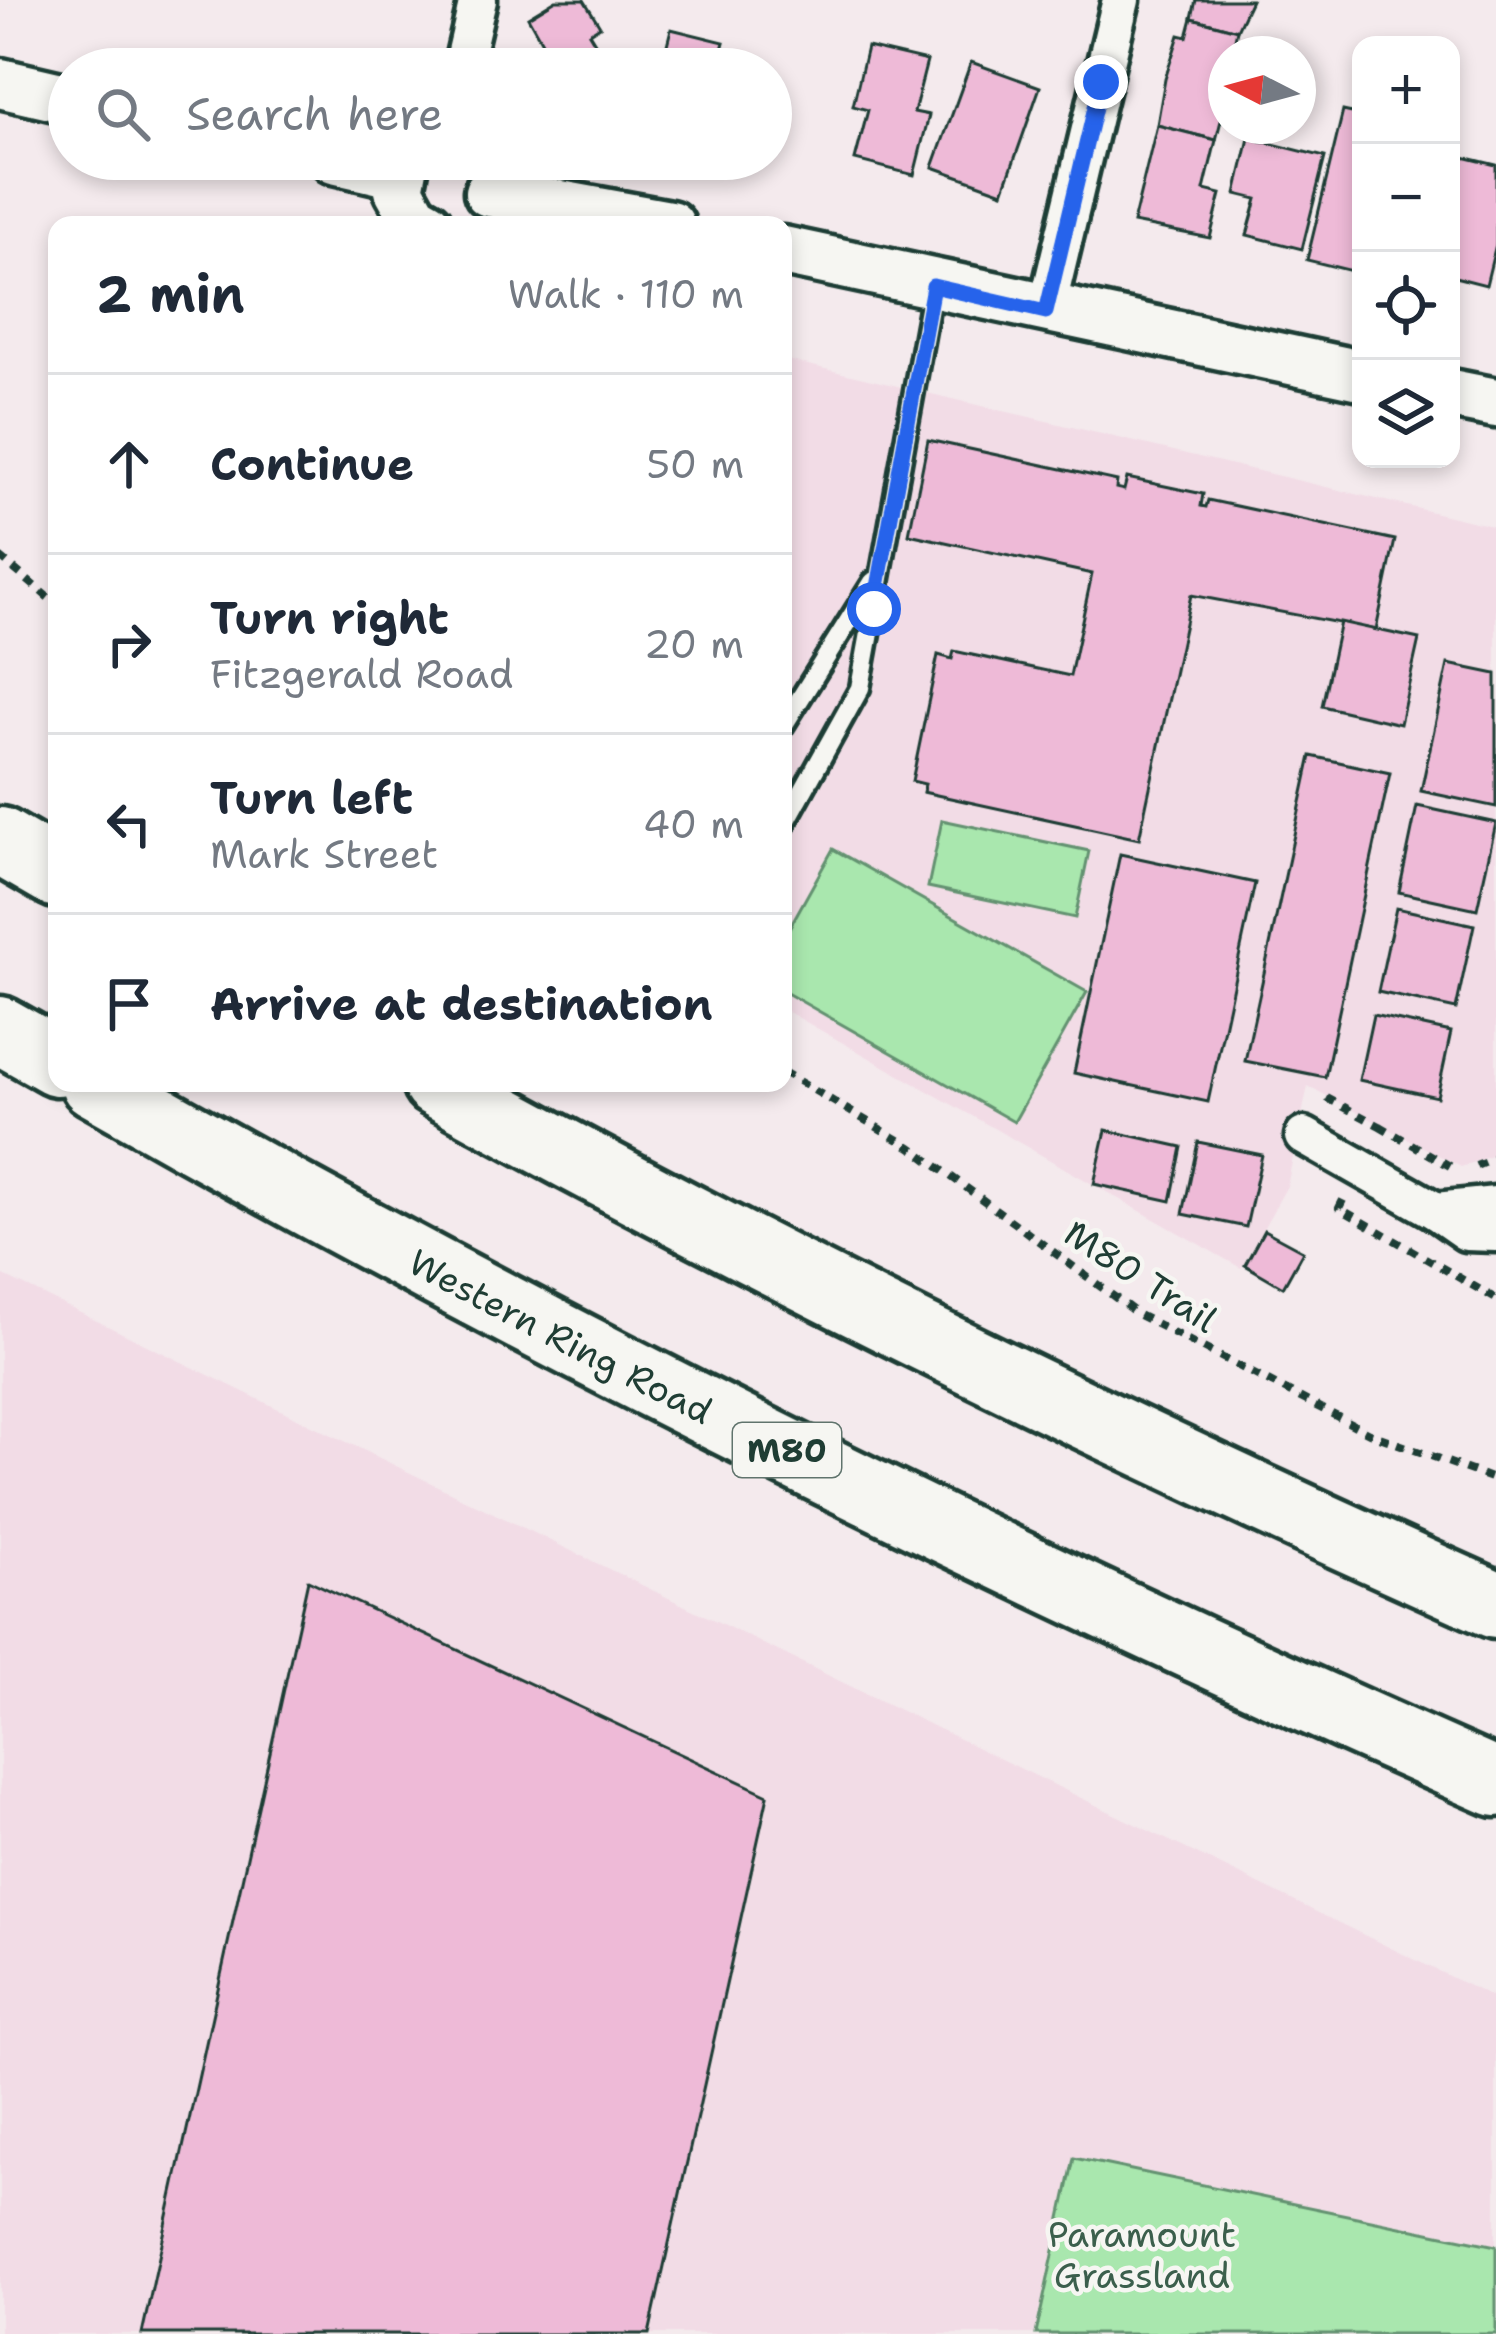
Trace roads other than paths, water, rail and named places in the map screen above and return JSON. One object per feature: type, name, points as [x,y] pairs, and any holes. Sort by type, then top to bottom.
[{"type":"highway","points":[[0,841],[48,869]]},
{"type":"highway","points":[[0,1030],[48,1057]]},
{"type":"highway","name":"Western Ring Road","points":[[111,1092],[591,1352],[920,1517],[1496,1784]]},
{"type":"highway","points":[[452,1092],[654,1203],[1189,1467],[1496,1605]]},
{"type":"street","points":[[467,48],[478,0]]},
{"type":"street","points":[[1046,312],[1121,0]]},
{"type":"street","points":[[0,83],[48,94]]},
{"type":"street","points":[[403,180],[404,205],[417,216]]},
{"type":"street","points":[[477,192],[599,216]]},
{"type":"street","points":[[792,253],[1046,312],[1352,373]]},
{"type":"street","points":[[1460,396],[1496,403]]},
{"type":"street","points":[[1304,1136],[1466,1232],[1496,1233]]},
{"type":"street","points":[[1436,1211],[1496,1205]]},
{"type":"lane","points":[[792,811],[860,688],[872,640],[876,578],[933,286]]},
{"type":"lane","points":[[792,713],[876,578]]},
{"type":"park label","name":"Paramount Grassland","points":[[1142,2254]]}]
